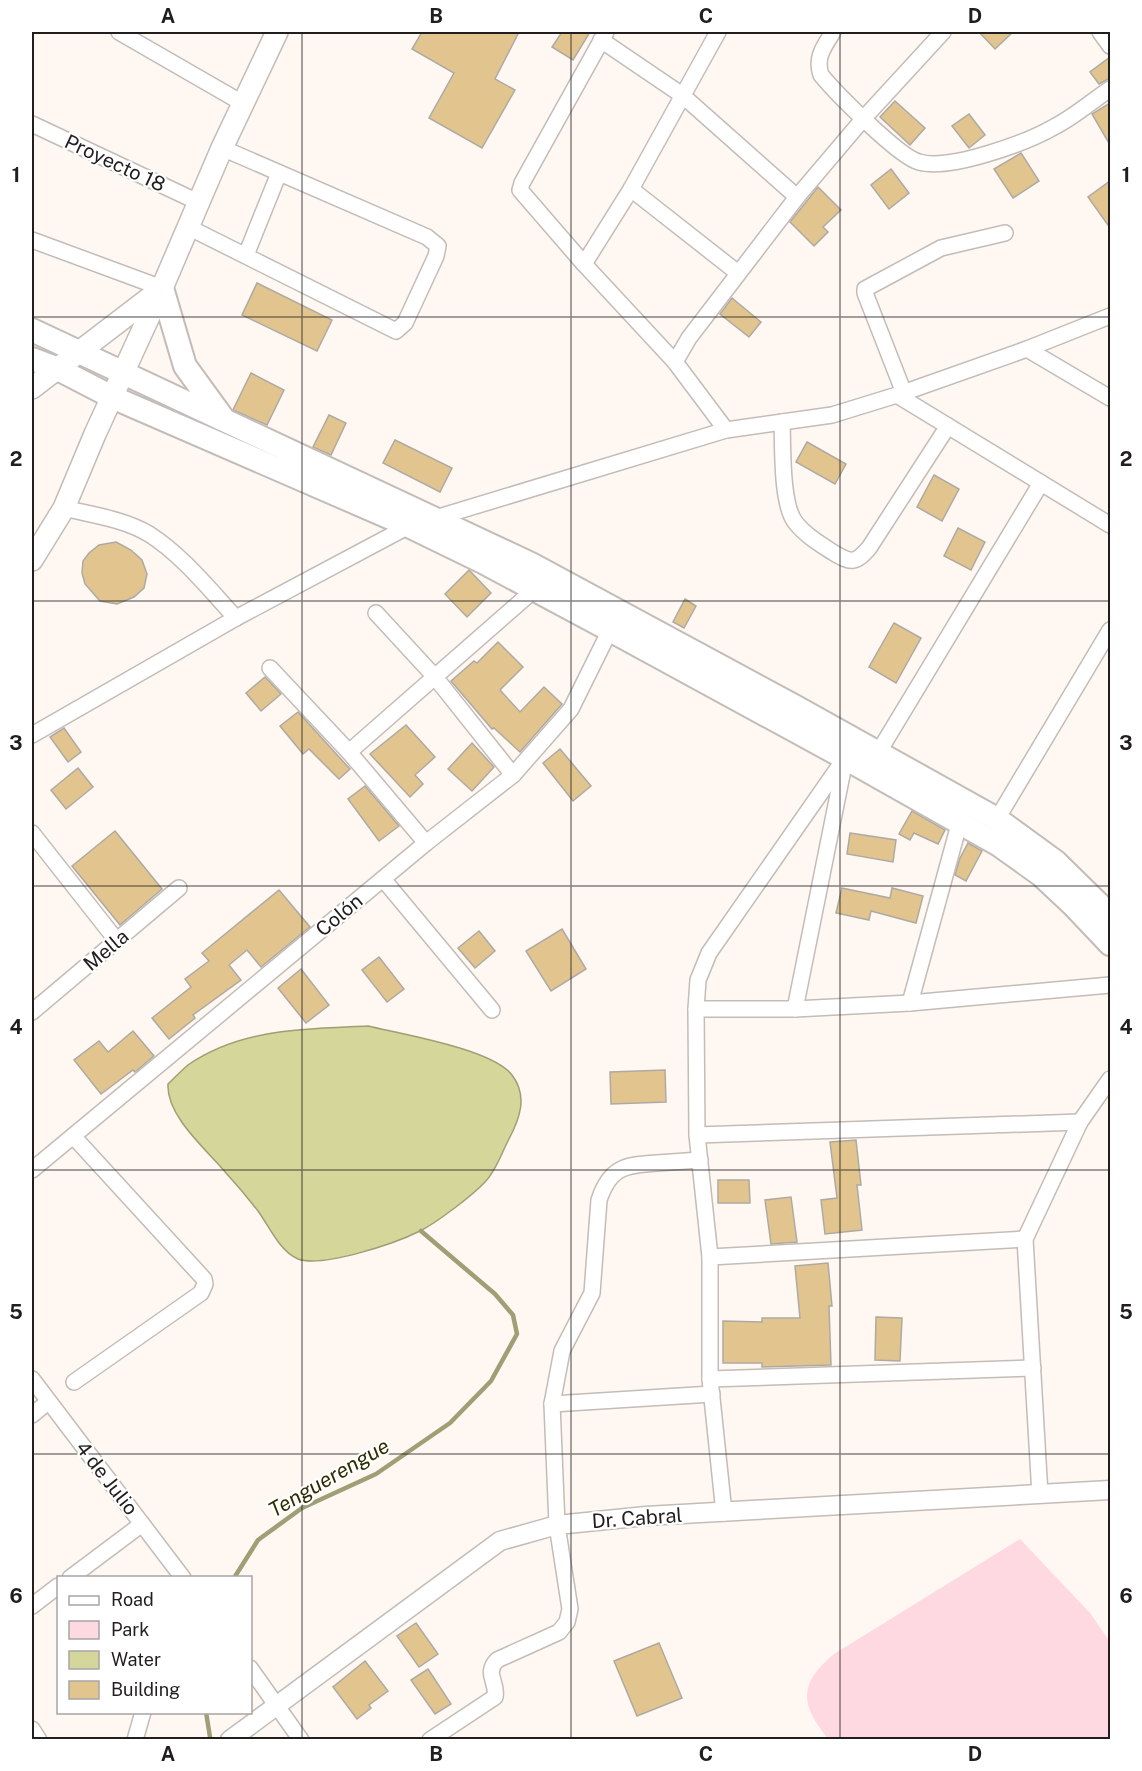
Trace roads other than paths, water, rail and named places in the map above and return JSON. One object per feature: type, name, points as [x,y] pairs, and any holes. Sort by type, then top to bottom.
[{"type":"main road","points":[[32,560],[64,508],[94,434],[276,32]]},
{"type":"main road","points":[[32,388],[162,288]]},
{"type":"main road","points":[[162,288],[185,366],[225,420]]},
{"type":"main road","points":[[32,330],[531,564],[997,819],[1056,862],[1110,915]]},
{"type":"main road","points":[[32,359],[56,368],[112,397],[409,526],[483,562],[610,630],[999,844],[1041,875],[1110,944]]},
{"type":"street","points":[[584,264],[631,189],[718,32]]},
{"type":"street","points":[[833,32],[818,56],[821,75],[901,153],[918,162],[933,164],[951,162],[1000,150],[1054,128],[1110,89]]},
{"type":"street","points":[[675,363],[689,338],[798,197],[864,118],[943,32]]},
{"type":"street","points":[[1100,32],[1110,46]]},
{"type":"street","points":[[124,33],[244,104]]},
{"type":"street","points":[[726,430],[675,363],[520,190],[522,183],[603,36],[682,95],[798,197]]},
{"type":"street","name":"Proyecto 18","points":[[32,124],[198,202]]},
{"type":"street","points":[[188,227],[396,331],[405,323],[436,256],[438,246],[427,237],[222,148]]},
{"type":"street","points":[[246,255],[279,173]]},
{"type":"street","points":[[631,189],[738,273]]},
{"type":"street","points":[[1005,233],[941,248],[865,289],[864,293],[900,394],[1110,525]]},
{"type":"street","points":[[32,240],[162,288]]},
{"type":"street","points":[[32,735],[236,618],[409,526],[726,430],[832,415],[900,394],[1027,349],[1110,315]]},
{"type":"street","points":[[1027,349],[1110,398]]},
{"type":"street","points":[[782,422],[786,505],[794,521],[813,540],[846,560],[854,561],[861,558],[868,548],[948,426]]},
{"type":"street","points":[[878,753],[1041,483]]},
{"type":"street","points":[[64,508],[123,522],[148,534],[172,552],[236,618]]},
{"type":"street","points":[[349,752],[534,590]]},
{"type":"street","points":[[376,613],[435,677],[513,775]]},
{"type":"street","name":"Colón","points":[[32,1170],[426,843],[513,775],[572,709],[610,630]]},
{"type":"street","points":[[997,819],[1110,630]]},
{"type":"street","points":[[270,668],[349,752],[426,843]]},
{"type":"street","points":[[724,1513],[711,1387],[710,1257],[697,1135],[696,1009],[698,980],[709,953],[845,758]]},
{"type":"street","points":[[795,1009],[845,758]]},
{"type":"street","points":[[910,1003],[960,821]]},
{"type":"street","points":[[32,833],[37,851],[117,941]]},
{"type":"street","points":[[383,879],[492,1010]]},
{"type":"street","name":"Mella","points":[[32,1012],[179,888]]},
{"type":"street","points":[[696,1009],[795,1009],[910,1003],[1110,985]]},
{"type":"street","points":[[1040,1495],[1025,1239],[1080,1122],[1110,1079]]},
{"type":"street","points":[[697,1135],[1080,1122]]},
{"type":"street","points":[[73,1136],[204,1280],[205,1284],[201,1293],[74,1382]]},
{"type":"street","points":[[430,1740],[495,1697],[496,1692],[490,1672],[497,1660],[559,1632],[567,1622],[570,1609],[557,1525],[552,1404],[562,1351],[592,1293],[599,1200],[603,1187],[610,1176],[631,1164],[700,1160]]},
{"type":"street","points":[[710,1257],[1025,1239]]},
{"type":"street","points":[[552,1404],[711,1387],[1032,1368]]},
{"type":"street","name":"4 de Julio","points":[[32,1379],[181,1576]]},
{"type":"street","points":[[32,1415],[48,1402]]},
{"type":"street","name":"Dr. Cabral","points":[[230,1740],[500,1541],[557,1525],[646,1516],[1110,1490]]},
{"type":"street","points":[[73,1576],[142,1524]]},
{"type":"street","points":[[32,1606],[57,1587]]},
{"type":"street","points":[[252,1671],[278,1704],[301,1740]]},
{"type":"street","points":[[135,1740],[143,1714]]},
{"type":"street","points":[[32,1729],[39,1740]]},
{"type":"water","points":[[368,1026],[466,1050],[501,1066],[512,1075],[520,1091],[519,1115],[489,1178],[454,1209],[435,1222],[409,1236],[359,1253],[324,1260],[298,1259],[280,1245],[250,1201],[180,1120],[169,1096],[168,1084],[188,1065],[208,1053],[252,1037],[298,1030]]},
{"type":"waterway","name":"Tenguerengue","points":[[235,1576],[258,1540],[302,1508],[376,1474],[450,1423],[491,1381],[517,1334],[513,1315],[495,1294],[421,1231]]},
{"type":"waterway","name":"Tenguerengue","points":[[206,1714],[210,1737]]}]
